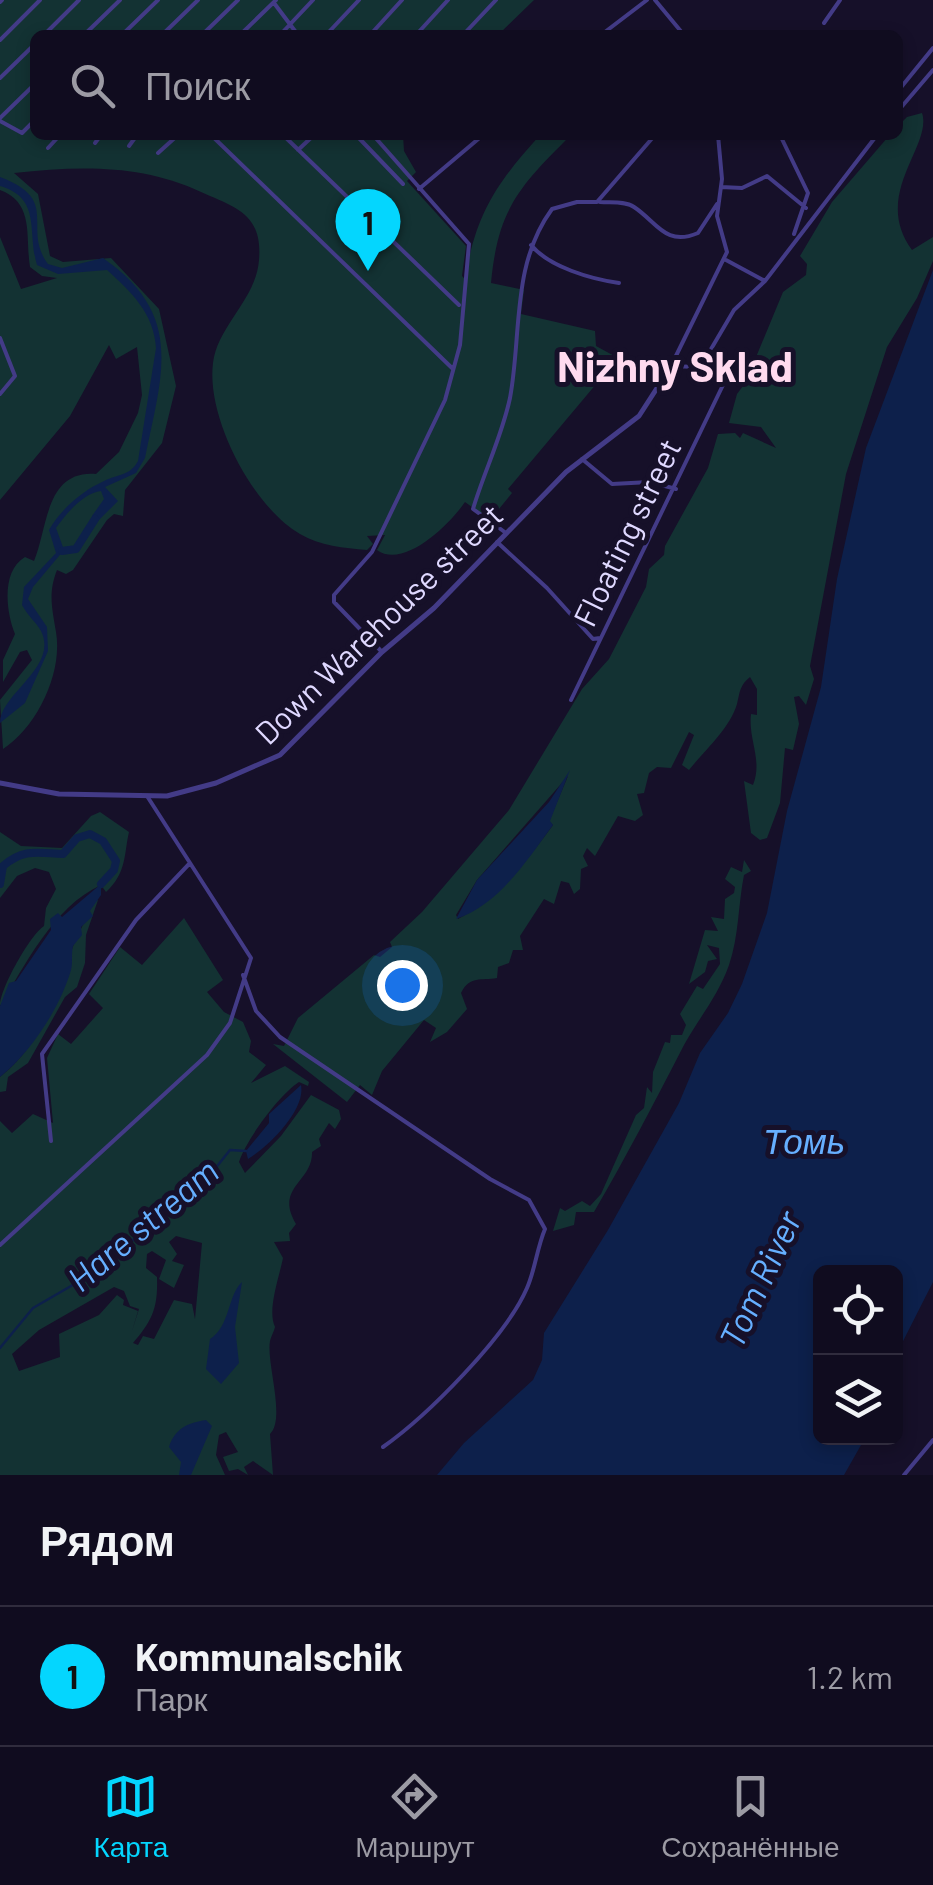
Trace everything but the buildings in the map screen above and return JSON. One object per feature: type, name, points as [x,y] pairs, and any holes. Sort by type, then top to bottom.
[{"type":"street","points":[[0,40],[40,0]]},
{"type":"street","points":[[49,30],[79,0]]},
{"type":"street","points":[[89,30],[120,0]]},
{"type":"street","points":[[127,30],[158,0]]},
{"type":"street","points":[[167,30],[198,0]]},
{"type":"street","points":[[207,30],[238,0]]},
{"type":"street","points":[[285,30],[314,0]]},
{"type":"street","points":[[331,30],[359,0]]},
{"type":"street","points":[[375,30],[402,0]]},
{"type":"street","points":[[421,30],[448,0]]},
{"type":"street","points":[[468,30],[496,0]]},
{"type":"street","points":[[608,30],[651,0],[679,30]]},
{"type":"street","points":[[824,23],[840,0]]},
{"type":"street","points":[[245,30],[274,1],[294,30]]},
{"type":"street","points":[[903,84],[933,48]]},
{"type":"street","points":[[0,78],[30,49]]},
{"type":"street","points":[[903,105],[933,70]]},
{"type":"street","points":[[30,89],[0,120],[22,133],[30,125]]},
{"type":"street","points":[[48,148],[55,140]]},
{"type":"street","points":[[129,146],[133,140]]},
{"type":"street","points":[[158,152],[172,140]]},
{"type":"street","points":[[216,140],[453,368]]},
{"type":"street","points":[[288,140],[460,306]]},
{"type":"street","points":[[298,150],[309,140]]},
{"type":"street","points":[[361,140],[403,184]]},
{"type":"street","points":[[377,140],[468,239],[460,345],[440,412],[376,544],[334,595],[334,602],[382,652]]},
{"type":"street","points":[[419,189],[477,140]]},
{"type":"street","points":[[598,202],[651,140]]},
{"type":"street","points":[[670,368],[724,258],[718,140]]},
{"type":"street","points":[[783,140],[805,179],[806,208],[790,243]]},
{"type":"street","points":[[865,140],[866,148]]},
{"type":"street","points":[[670,368],[704,361],[734,310],[765,281],[790,243],[873,140]]},
{"type":"street","points":[[721,187],[742,188],[767,176],[806,208]]},
{"type":"street","points":[[506,532],[473,509],[507,409],[523,273],[531,245],[552,210],[577,202],[630,205],[660,232],[682,238],[693,236],[706,224],[719,200]]},
{"type":"street","points":[[531,245],[538,253],[596,280],[618,283]]},
{"type":"street","points":[[724,258],[765,281]]},
{"type":"street","points":[[0,338],[15,376],[0,394]]},
{"type":"street","name":"Floating street","points":[[571,700],[724,385],[720,378],[692,365]]},
{"type":"street","name":"Down Warehouse street","points":[[0,783],[59,794],[147,796],[216,783],[280,755],[582,459],[639,416],[670,368]]},
{"type":"street","points":[[582,459],[612,484],[650,482],[676,490]]},
{"type":"street","points":[[497,542],[548,588],[582,632],[593,640],[600,638]]},
{"type":"street","points":[[0,1245],[214,1047],[230,1023],[250,953],[147,796]]},
{"type":"street","points":[[51,1141],[42,1054],[136,920],[191,862]]},
{"type":"street","points":[[243,975],[256,1011],[280,1037],[490,1179],[529,1200],[545,1229],[527,1288],[514,1310],[429,1410],[383,1447]]},
{"type":"street","points":[[907,1474],[933,1440]]},
{"type":"green space","points":[[0,0],[534,0],[503,30],[30,30],[30,140],[403,140],[404,151],[416,172],[407,181],[466,246],[462,276],[465,279],[482,217],[511,169],[536,140],[566,140],[514,200],[499,235],[491,283],[524,290],[521,314],[595,331],[596,346],[618,358],[508,489],[512,493],[490,520],[465,502],[438,532],[400,554],[388,555],[377,550],[385,535],[367,536],[373,544],[367,550],[316,541],[282,521],[250,483],[236,459],[217,409],[213,385],[216,349],[251,288],[259,260],[259,244],[251,222],[225,202],[156,176],[110,169],[14,173],[38,194],[50,256],[63,262],[111,258],[159,309],[176,386],[162,443],[125,490],[123,516],[114,514],[107,520],[73,570],[66,574],[57,570],[52,601],[57,648],[51,681],[37,713],[3,749],[0,700],[32,660],[27,650],[20,652],[3,682],[3,660],[15,634],[8,604],[12,572],[25,557],[34,561],[58,491],[79,475],[96,474],[119,452],[138,413],[142,395],[137,347],[116,359],[109,345],[70,416],[0,500],[0,237],[21,289],[57,278],[42,276],[30,267],[24,212],[19,203],[0,190]]},
{"type":"green space","points":[[922,113],[923,126],[900,191],[901,229],[912,250],[933,237],[933,261],[917,298],[887,347],[846,474],[810,666],[814,679],[806,705],[799,696],[794,697],[799,724],[793,750],[785,748],[780,803],[767,838],[760,840],[751,833],[744,781],[753,785],[756,776],[751,714],[757,715],[757,689],[750,677],[742,686],[729,722],[689,770],[682,765],[694,735],[689,732],[671,768],[657,767],[649,773],[644,793],[637,794],[643,815],[635,821],[618,816],[595,856],[587,848],[583,856],[588,866],[581,869],[580,889],[574,894],[569,883],[561,881],[554,904],[544,899],[520,936],[523,950],[513,950],[509,963],[498,967],[497,978],[476,980],[464,987],[461,993],[467,1009],[447,1032],[430,1042],[436,1028],[424,1020],[382,1071],[372,1095],[360,1085],[347,1102],[273,1044],[284,1046],[298,1018],[374,955],[380,957],[392,947],[390,942],[422,912],[509,810],[582,689],[609,659],[646,587],[649,569],[664,555],[665,546],[708,468],[718,434],[735,433],[740,438],[743,433],[776,448],[761,427],[729,423],[737,394],[755,370],[754,362],[783,292],[806,275],[807,264],[800,256],[832,202],[885,140],[903,140],[903,121]],"holes":[[[568,776],[549,821],[553,825],[511,878],[458,919],[456,915],[477,880]]]},
{"type":"green space","points":[[100,812],[129,832],[118,878],[106,892],[101,885],[84,895],[55,922],[0,1006],[17,962],[44,926],[46,908],[56,889],[49,872],[35,868],[17,876],[0,898],[0,832],[21,846],[62,848],[91,816]]},
{"type":"green space","points":[[744,860],[751,871],[744,875],[735,943],[719,987],[594,1212],[576,1212],[574,1225],[553,1231],[560,1208],[565,1211],[582,1201],[590,1206],[601,1194],[636,1115],[644,1108],[647,1087],[652,1093],[653,1072],[665,1042],[670,1043],[671,1035],[682,1035],[686,1025],[680,1014],[697,986],[703,989],[720,964],[719,948],[707,945],[717,959],[708,961],[705,972],[689,984],[705,930],[718,931],[711,917],[724,919],[725,899],[734,893],[735,887],[725,879],[731,867],[742,872]]},
{"type":"green space","points":[[98,900],[86,935],[85,963],[77,987],[65,997],[28,1063],[8,1077],[6,1091],[0,1092],[0,1077],[27,1050],[46,1019],[74,943],[93,901]]},
{"type":"green space","points":[[184,918],[223,980],[207,992],[224,1012],[243,1022],[251,1041],[249,1052],[266,1065],[251,1083],[285,1066],[309,1082],[308,1086],[299,1082],[291,1088],[256,1130],[239,1162],[245,1173],[281,1136],[311,1095],[339,1110],[341,1119],[335,1129],[329,1123],[319,1139],[321,1146],[312,1152],[307,1171],[289,1201],[296,1224],[289,1233],[290,1241],[274,1242],[283,1258],[270,1341],[276,1404],[270,1434],[273,1475],[253,1461],[244,1467],[248,1475],[238,1469],[229,1471],[223,1457],[238,1452],[226,1432],[219,1435],[216,1455],[225,1475],[0,1475],[0,1121],[12,1133],[33,1114],[53,1123],[47,1058],[58,1034],[71,1044],[103,1008],[89,994],[120,947],[142,965]],"holes":[[[176,1236],[202,1243],[195,1319],[192,1304],[174,1300],[154,1339],[143,1336],[138,1345],[133,1343],[150,1320],[156,1297],[157,1277],[146,1268],[147,1254],[152,1251],[166,1260],[159,1279],[174,1288],[184,1265],[172,1261],[177,1254],[169,1242]],[[114,1287],[124,1291],[130,1306],[139,1309],[132,1331],[138,1311],[123,1305],[124,1300],[117,1295],[99,1315],[59,1334],[60,1357],[19,1371],[12,1354],[39,1330]]]},
{"type":"water","points":[[0,177],[30,195],[41,251],[48,264],[62,268],[103,258],[147,301],[157,324],[161,373],[145,458],[136,473],[105,487],[118,501],[93,526],[92,516],[104,499],[101,491],[94,493],[81,500],[56,528],[64,550],[33,587],[28,599],[47,627],[48,651],[25,703],[0,723],[2,712],[42,656],[41,631],[22,605],[24,587],[56,553],[49,530],[66,508],[80,495],[127,472],[138,461],[156,348],[146,314],[107,270],[58,274],[37,265],[28,208],[13,191],[0,186]]},
{"type":"water","name":"Томь","points":[[933,270],[933,1282],[903,1341],[903,1265],[813,1265],[813,1445],[861,1445],[844,1475],[437,1475],[464,1443],[533,1380],[542,1360],[544,1333],[608,1230],[679,1103],[700,1053],[728,1013],[742,984],[767,913],[787,811],[821,687],[837,579],[866,448]]},
{"type":"water","points":[[570,770],[550,821],[553,825],[533,852],[499,892],[456,919],[477,880],[549,802]]},
{"type":"water","points":[[101,884],[101,895],[90,911],[93,916],[81,927],[82,935],[73,946],[71,970],[60,999],[33,1042],[0,1077],[0,1006],[9,983],[16,981],[51,930],[50,919],[58,913],[62,917]]},
{"type":"water","points":[[301,1085],[292,1116],[275,1137],[248,1159],[246,1151],[269,1123],[269,1114]]},
{"type":"water","points":[[242,1282],[235,1327],[239,1363],[221,1384],[206,1369],[210,1339],[221,1327]]},
{"type":"water","points":[[206,1420],[212,1426],[191,1475],[179,1475],[181,1462],[169,1447],[183,1428]]},
{"type":"waterway","points":[[62,551],[76,549],[95,519]]},
{"type":"waterway","points":[[0,884],[3,866],[18,856],[63,854],[77,838],[90,834],[103,841],[116,861],[114,870],[101,884]]},
{"type":"waterway","name":"Hare stream","points":[[0,1348],[33,1308],[97,1271],[214,1170],[230,1150],[246,1151]]},
{"type":"place","name":"Kommunalschik","points":[[368,271]]},
{"type":"district","name":"Nizhny Sklad","points":[[675,365]]},
{"type":"water label","name":"Tom River","points":[[759,1279]]}]
